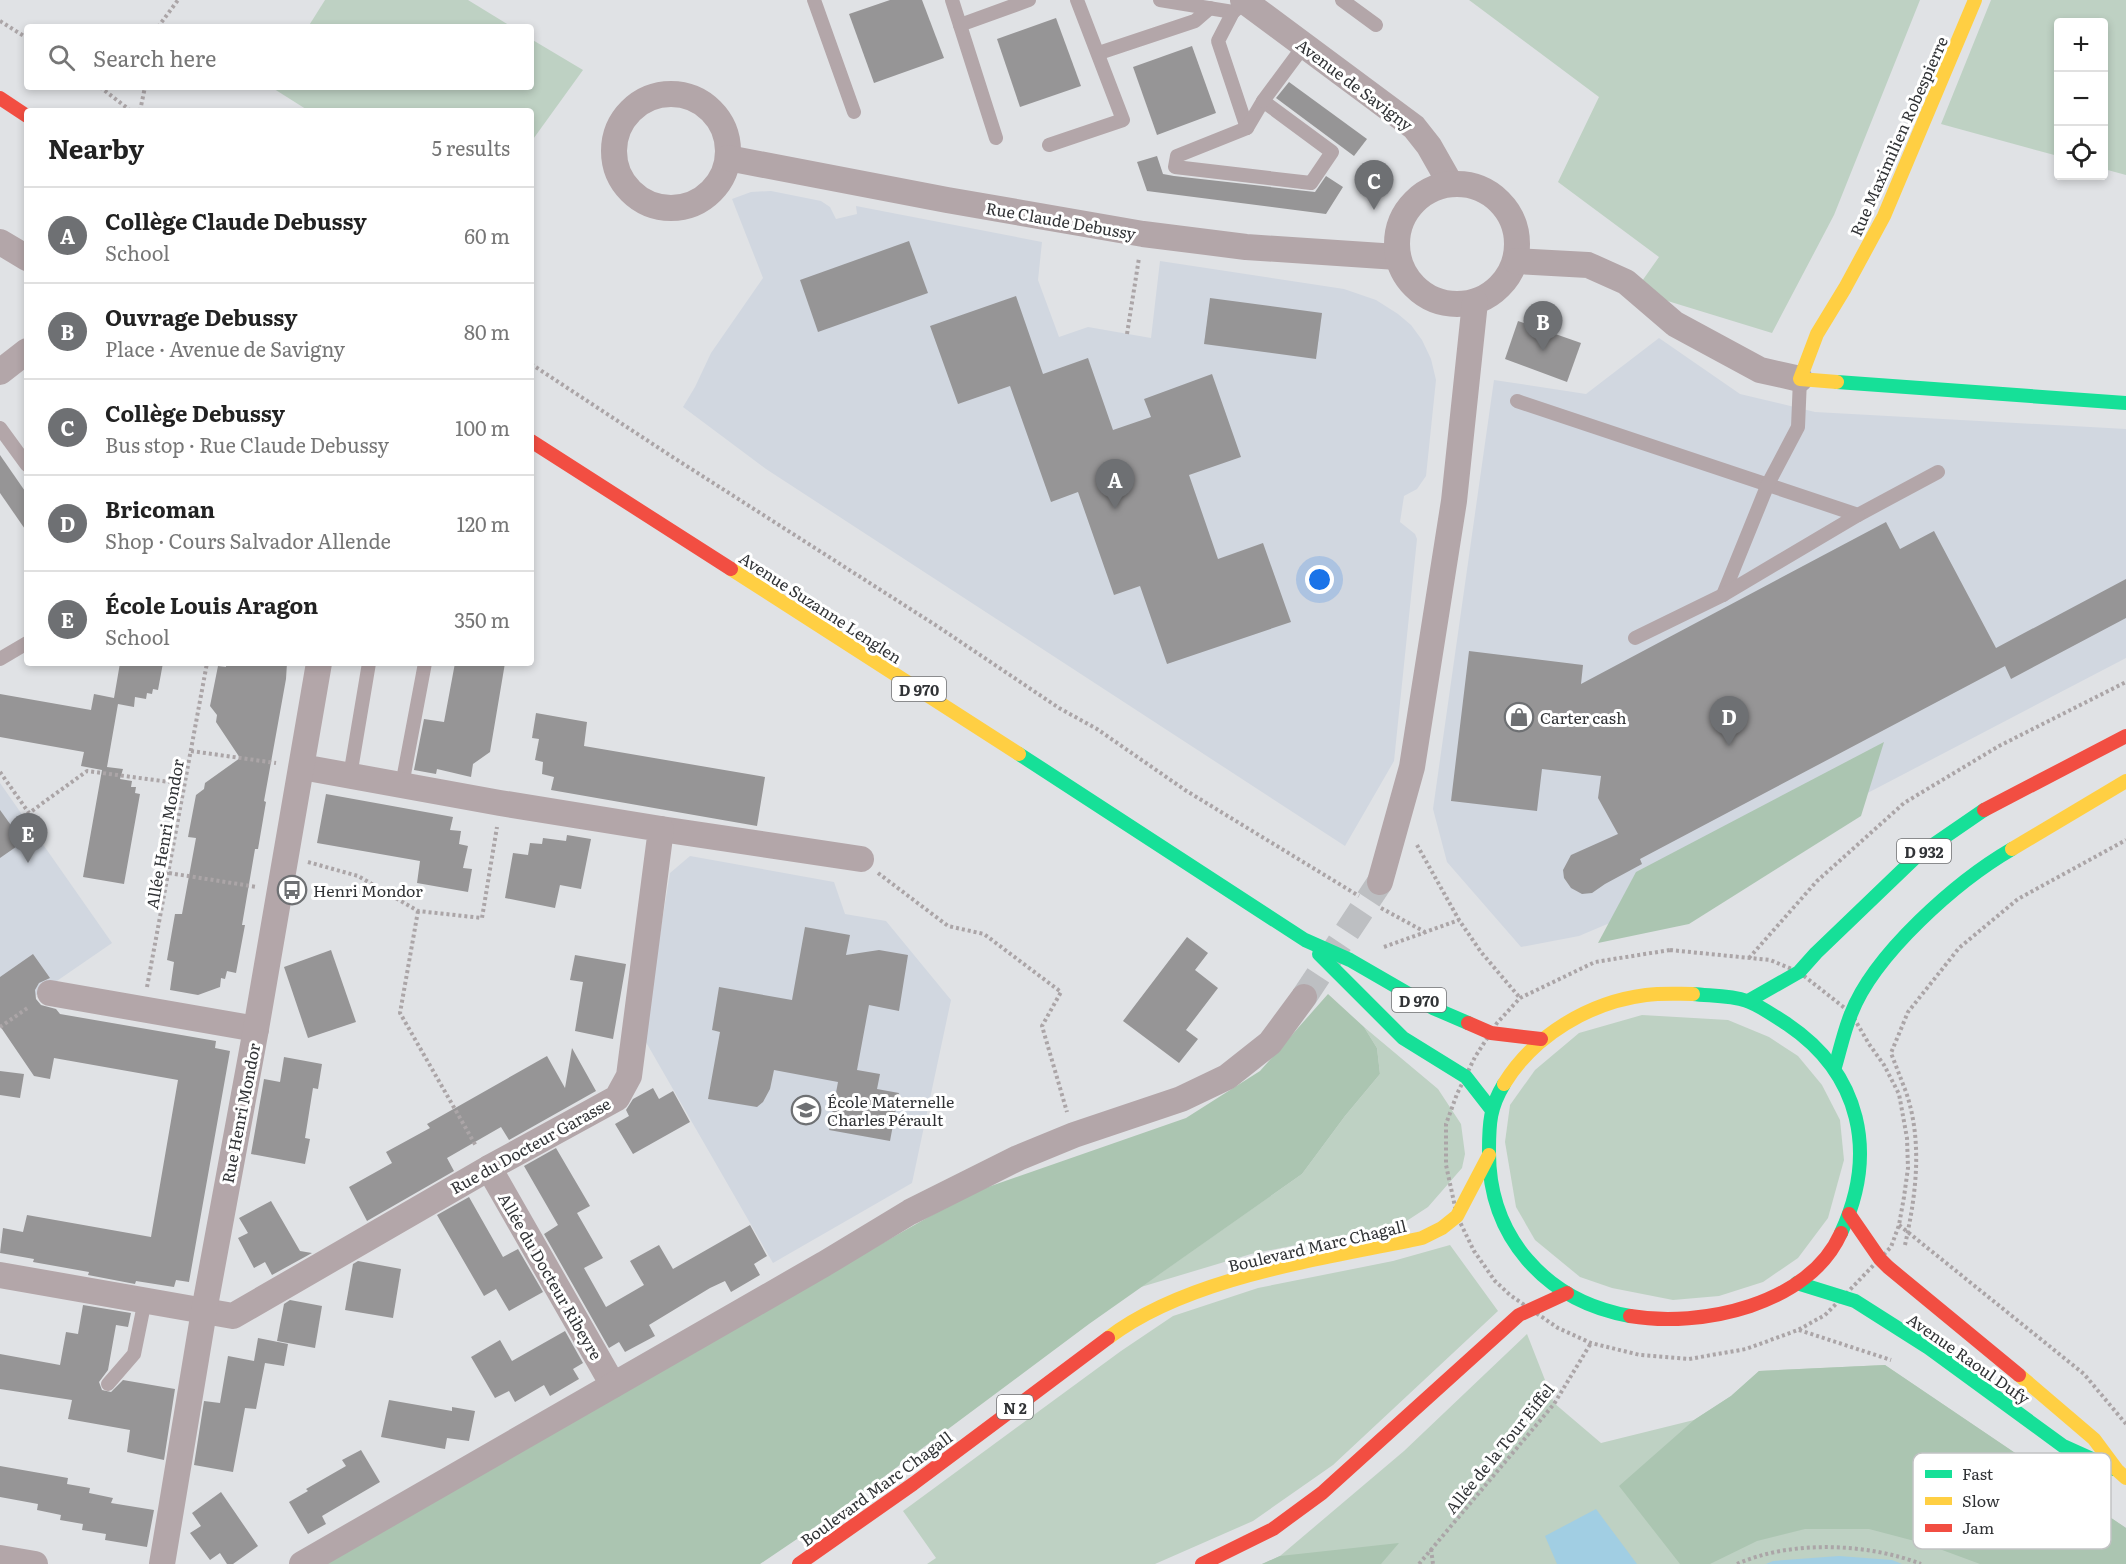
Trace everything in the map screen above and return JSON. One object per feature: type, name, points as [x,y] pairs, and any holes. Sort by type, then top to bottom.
[{"type":"main road","name":"Rue Maximilien Robespierre","points":[[1800,379],[1817,333],[1845,288],[1884,216],[1975,0]]},
{"type":"main road","points":[[0,98],[24,114]]},
{"type":"main road","points":[[1800,379],[2126,403]]},
{"type":"main road","name":"Avenue Suzanne Lenglen","points":[[534,443],[1305,940],[1350,960],[1433,1008],[1491,1033],[1542,1039]]},
{"type":"main road","name":"D 932","points":[[1748,1001],[1799,972],[1917,856],[1976,814],[2126,736]]},
{"type":"main road","name":"D 932","points":[[1835,1067],[1851,1013],[1875,970],[1927,914],[1985,865],[2126,781]]},
{"type":"main road","name":"Avenue Suzanne Lenglen","points":[[1305,940],[1403,1038],[1466,1077],[1491,1109]]},
{"type":"main road","points":[[1693,994],[1748,1001],[1789,1024],[1817,1047],[1835,1067],[1855,1110],[1860,1145],[1858,1180],[1849,1214],[1833,1248],[1821,1265],[1797,1284],[1758,1303],[1715,1315],[1663,1320],[1608,1312],[1567,1293],[1539,1274],[1502,1221],[1492,1190],[1488,1155],[1491,1109],[1508,1074],[1542,1039],[1562,1024],[1597,1008],[1640,995],[1693,994]]},
{"type":"main road","name":"Boulevard Marc Chagall","points":[[799,1564],[913,1484],[1122,1327],[1178,1299],[1246,1276],[1422,1238],[1442,1228],[1457,1216],[1488,1155]]},
{"type":"main road","name":"Avenue Raoul Dufy","points":[[1849,1214],[1880,1259],[1896,1275],[1969,1332],[2064,1412],[2094,1439],[2105,1453]]},
{"type":"main road","name":"Avenue Raoul Dufy","points":[[1797,1284],[1855,1301],[1929,1348],[2063,1446],[2078,1453]]},
{"type":"main road","points":[[1202,1564],[1273,1529],[1322,1493],[1519,1315],[1567,1293]]},
{"type":"main road","name":"Avenue Raoul Dufy","points":[[2111,1461],[2121,1474]]},
{"type":"street","name":"Avenue de Savigny","points":[[1240,5],[1303,46],[1414,127],[1429,146],[1450,183]]},
{"type":"street","points":[[668,93],[678,94],[706,105],[719,119],[727,138],[728,158],[723,176],[706,196],[681,207],[664,208],[646,203],[631,193],[620,179],[614,162],[613,144],[619,125],[631,109],[648,98],[668,93]]},
{"type":"street","name":"Rue Claude Debussy","points":[[728,158],[947,201],[1143,234],[1246,247],[1397,257]]},
{"type":"street","points":[[1450,183],[1470,185],[1489,192],[1504,205],[1514,222],[1518,242],[1516,261],[1507,279],[1493,293],[1475,303],[1455,305],[1436,301],[1418,291],[1405,276],[1397,257],[1396,237],[1402,217],[1414,201],[1431,189],[1450,183]]},
{"type":"street","points":[[0,242],[24,256]]},
{"type":"street","points":[[1516,261],[1588,265],[1626,282],[1675,324],[1760,370],[1800,379]]},
{"type":"street","points":[[1373,896],[1412,767],[1454,501],[1475,303]]},
{"type":"street","points":[[0,372],[24,353]]},
{"type":"street","name":"Rue Henri Mondor","points":[[162,1564],[204,1311],[256,1029],[319,666]]},
{"type":"street","points":[[302,767],[500,803],[861,860]]},
{"type":"street","name":"Rue du Docteur Garasse","points":[[0,1275],[233,1316],[489,1168],[616,1098],[629,1076],[661,829]]},
{"type":"street","points":[[50,993],[256,1029]]},
{"type":"street","points":[[302,1564],[824,1264],[910,1212],[1018,1158],[1074,1135],[1181,1099],[1227,1077],[1270,1043],[1304,997]]},
{"type":"street","name":"Allée du Docteur Ribeyre","points":[[489,1168],[613,1385]]},
{"type":"street","points":[[0,1558],[35,1564]]},
{"type":"lane","points":[[814,0],[854,112]]},
{"type":"lane","points":[[952,0],[996,138]]},
{"type":"lane","points":[[960,25],[1029,0]]},
{"type":"lane","points":[[1048,145],[1123,120],[1077,0]]},
{"type":"lane","points":[[1160,0],[1210,8],[1240,5]]},
{"type":"lane","points":[[1342,0],[1376,25]]},
{"type":"lane","points":[[1240,5],[1218,41],[1247,128]]},
{"type":"lane","points":[[1099,53],[1195,21],[1210,8]]},
{"type":"lane","points":[[1263,101],[1332,152],[1311,183],[1174,167],[1177,156],[1247,128],[1263,101],[1303,46]]},
{"type":"lane","points":[[1723,595],[1768,484],[1798,427],[1800,379]]},
{"type":"lane","points":[[1517,401],[1857,515]]},
{"type":"lane","points":[[0,428],[24,461]]},
{"type":"lane","points":[[1635,638],[1723,595],[1857,515],[1938,472]]},
{"type":"lane","points":[[0,659],[24,645]]},
{"type":"lane","points":[[350,776],[368,666]]},
{"type":"lane","points":[[402,785],[424,666]]},
{"type":"lane","points":[[108,1384],[134,1354],[145,1300]]},
{"type":"path","points":[[160,24],[178,0]]},
{"type":"path","points":[[0,21],[24,36]]},
{"type":"path","points":[[104,90],[127,108]]},
{"type":"path","points":[[141,108],[144,90]]},
{"type":"path","points":[[1127,334],[1143,234]]},
{"type":"path","points":[[534,366],[937,626],[1059,708],[1098,729],[1185,790],[1373,896],[1425,932],[1459,920]]},
{"type":"path","name":"Allée Henri Mondor","points":[[142,1009],[206,666]]},
{"type":"path","points":[[1749,958],[1816,881],[1904,803],[2000,746],[2126,682]]},
{"type":"path","points":[[191,751],[302,767]]},
{"type":"path","points":[[0,772],[29,813],[87,771],[185,783]]},
{"type":"path","points":[[285,856],[358,876],[418,911],[482,918],[500,803]]},
{"type":"path","points":[[1904,1249],[1917,1158],[1913,1122],[1906,1094],[1891,1053],[1908,1012],[1959,948],[2018,899],[2126,840]]},
{"type":"path","points":[[1416,844],[1459,920],[1481,952],[1520,998]]},
{"type":"path","points":[[861,860],[948,926],[984,934],[1061,992],[1042,1026],[1074,1135]]},
{"type":"path","points":[[169,873],[279,891]]},
{"type":"path","points":[[418,911],[400,1012],[489,1168]]},
{"type":"path","points":[[1670,950],[1749,958],[1770,960],[1799,972],[1851,1013],[1884,1065],[1899,1094],[1907,1138],[1908,1168],[1899,1225],[1891,1247],[1825,1315],[1798,1330],[1746,1349],[1689,1359],[1640,1355],[1591,1343],[1558,1328],[1530,1310],[1495,1281],[1474,1251],[1457,1216],[1446,1165],[1446,1125],[1457,1094],[1475,1057],[1497,1023],[1520,998],[1595,962],[1670,950]]},
{"type":"path","points":[[0,1027],[50,993]]},
{"type":"path","points":[[1869,1044],[1874,1034]]},
{"type":"path","points":[[1899,1225],[2085,1374],[2126,1424]]},
{"type":"path","name":"Allée de la Tour Eiffel","points":[[1419,1564],[1554,1404],[1591,1343]]},
{"type":"path","points":[[1737,1564],[1780,1551],[1821,1547],[1868,1549],[1900,1556],[1921,1564]]},
{"type":"path","points":[[1431,1548],[1433,1564]]},
{"type":"shaded area","points":[[771,191],[821,201],[830,207],[836,219],[857,214],[856,206],[1042,242],[1038,280],[1059,337],[1088,327],[1151,338],[1160,261],[1344,289],[1376,300],[1411,325],[1422,340],[1431,359],[1436,380],[1426,476],[1417,489],[1404,496],[1400,522],[1415,534],[1417,539],[1394,761],[1345,846],[766,469],[683,407],[711,353],[763,278],[732,199],[751,192]]},
{"type":"shaded area","points":[[1659,338],[1740,394],[1815,412],[2126,429],[2126,658],[1657,903],[1579,936],[1521,947],[1447,862],[1433,809],[1494,380],[1586,394]]},
{"type":"shaded area","points":[[0,783],[112,943],[0,1020]]},
{"type":"shaded area","name":"École Maternelle Charles Pérault","points":[[690,856],[834,882],[845,914],[886,921],[951,1000],[912,1183],[773,1263],[643,1037],[670,873]]},
{"type":"green space","points":[[325,0],[468,0],[507,24],[310,24]]},
{"type":"green space","points":[[1469,0],[1920,0],[1834,215],[1772,333],[1635,291],[1659,257],[1558,182],[1599,97]]},
{"type":"green space","points":[[1991,0],[2126,0],[2126,175],[2108,170],[2108,18],[2054,18],[2054,155],[1941,124]]},
{"type":"green space","points":[[534,41],[583,70],[534,138],[534,108],[304,108],[276,90],[534,90]]},
{"type":"green space","points":[[1884,742],[1861,816],[1689,924],[1598,943],[1636,872]]},
{"type":"green space","points":[[1328,994],[1364,1027],[1377,1048],[1380,1074],[1302,1174],[1089,1324],[834,1514],[760,1564],[315,1564],[971,1193],[1186,1118],[1260,1071]]},
{"type":"green space","points":[[1642,1015],[1728,1020],[1769,1037],[1798,1056],[1822,1085],[1840,1120],[1844,1160],[1828,1218],[1798,1258],[1763,1282],[1719,1296],[1673,1300],[1612,1288],[1580,1277],[1535,1240],[1516,1207],[1505,1142],[1510,1105],[1535,1070],[1579,1033]]},
{"type":"green space","points":[[1364,1027],[1438,1089],[1461,1124],[1465,1154],[1462,1168],[1428,1207],[1402,1224],[1251,1254],[1141,1287],[1302,1174],[1380,1074],[1377,1048]]},
{"type":"green space","points":[[1450,1245],[1498,1311],[1333,1465],[1253,1521],[1155,1564],[927,1564],[936,1558],[903,1511],[1121,1351],[1173,1316],[1258,1288],[1393,1261]]},
{"type":"green space","points":[[1527,1334],[1554,1403],[1601,1443],[1694,1420],[1731,1396],[1759,1371],[1885,1365],[2015,1453],[1913,1453],[1913,1549],[2111,1549],[2111,1518],[2126,1528],[2126,1564],[1262,1564],[1280,1556],[1404,1451]]},
{"type":"green space","points":[[1885,1365],[2015,1453],[1913,1453],[1913,1541],[1869,1529],[1805,1529],[1757,1541],[1710,1564],[1680,1564],[1619,1486],[1694,1420],[1731,1396],[1759,1371]]},
{"type":"green space","points":[[2111,1518],[2126,1528],[2126,1564],[1980,1564],[1940,1549],[2111,1549]]},
{"type":"green space","points":[[1399,1543],[1381,1564],[1262,1564],[1280,1556]]},
{"type":"water","points":[[1596,1509],[1637,1564],[1557,1564],[1545,1536]]},
{"type":"water","points":[[1839,1556],[1892,1560],[1902,1564],[1766,1564],[1773,1561]]},
{"type":"building","points":[[890,0],[922,0],[944,58],[874,83],[849,14]]},
{"type":"building","points":[[1056,18],[1081,86],[1020,107],[997,39]]},
{"type":"building","points":[[1192,46],[1216,113],[1157,135],[1133,67]]},
{"type":"building","points":[[1289,82],[1367,139],[1354,156],[1276,98]]},
{"type":"building","points":[[1157,156],[1163,174],[1174,176],[1315,192],[1326,176],[1343,187],[1326,214],[1147,191],[1137,162]]},
{"type":"building","points":[[909,241],[928,293],[818,332],[800,280]]},
{"type":"building","points":[[1016,296],[1043,374],[1088,358],[1113,430],[1151,417],[1144,399],[1212,374],[1241,457],[1189,475],[1218,559],[1263,543],[1291,622],[1167,664],[1140,586],[1114,595],[1078,492],[1051,502],[1010,386],[958,404],[930,326]]},
{"type":"building","points":[[1210,298],[1322,313],[1316,359],[1204,344]]},
{"type":"building","points":[[1518,321],[1581,343],[1567,382],[1505,359]]},
{"type":"building","points":[[0,455],[24,490],[24,528],[0,493]]},
{"type":"building","points":[[1886,522],[1900,549],[1934,531],[1996,648],[2126,579],[2126,618],[2011,679],[2005,666],[1640,859],[1642,864],[1592,893],[1582,894],[1571,888],[1564,878],[1563,870],[1571,855],[1618,834],[1598,798],[1601,776],[1542,769],[1537,811],[1451,801],[1469,651],[1583,665],[1581,684]]},
{"type":"building","points":[[119,666],[162,666],[158,690],[153,689],[152,694],[147,693],[146,699],[135,697],[134,707],[118,704],[107,767],[123,769],[120,779],[132,781],[131,787],[136,787],[135,793],[140,794],[124,884],[83,877],[102,770],[81,766],[84,752],[0,737],[0,694],[91,710],[94,694],[114,698]]},
{"type":"building","points":[[218,666],[287,666],[258,849],[255,849],[242,925],[245,925],[236,973],[227,971],[225,979],[221,978],[220,987],[198,995],[170,990],[174,962],[167,960],[175,914],[182,914],[196,838],[188,837],[196,795],[204,789],[205,783],[240,758],[216,722],[217,715],[210,706]]},
{"type":"building","points":[[454,666],[504,666],[490,752],[473,764],[471,777],[437,769],[436,774],[414,770],[424,719],[444,722]]},
{"type":"building","points":[[536,713],[587,722],[584,746],[765,777],[757,826],[551,790],[554,777],[542,774],[543,762],[535,760],[539,739],[532,738]]},
{"type":"building","points":[[326,794],[453,817],[450,830],[461,831],[459,844],[468,846],[463,868],[472,869],[468,892],[417,883],[420,861],[317,843]]},
{"type":"building","points":[[0,810],[23,842],[0,858]]},
{"type":"building","points":[[567,835],[591,839],[581,889],[560,885],[555,908],[505,898],[513,853],[528,855],[530,843],[542,844],[543,838],[566,841]]},
{"type":"building","points":[[805,927],[850,935],[846,955],[879,950],[908,955],[899,1011],[869,1005],[857,1070],[880,1074],[877,1089],[899,1093],[890,1141],[829,1130],[838,1082],[774,1070],[770,1089],[763,1102],[757,1107],[708,1099],[720,1032],[712,1030],[719,987],[792,1000]]},
{"type":"building","points":[[1187,937],[1208,953],[1195,970],[1218,988],[1186,1030],[1198,1039],[1179,1063],[1123,1021]]},
{"type":"building","points":[[331,950],[356,1022],[308,1038],[284,967]]},
{"type":"building","points":[[33,954],[50,978],[39,983],[35,990],[36,999],[41,1005],[56,1009],[60,1014],[216,1041],[215,1048],[230,1051],[189,1282],[176,1280],[174,1287],[136,1281],[135,1284],[0,1253],[3,1228],[23,1232],[27,1215],[151,1237],[178,1080],[54,1058],[50,1079],[34,1076],[0,1026],[0,977]]},
{"type":"building","points":[[575,955],[626,964],[613,1039],[575,1031],[583,982],[570,980]]},
{"type":"building","points":[[572,1048],[596,1091],[509,1140],[501,1127],[447,1158],[454,1171],[367,1221],[349,1187],[392,1163],[386,1152],[430,1128],[427,1124],[547,1056],[565,1088]]},
{"type":"building","points":[[284,1057],[322,1064],[318,1089],[313,1088],[305,1138],[310,1139],[305,1164],[251,1154],[264,1079],[280,1082]]},
{"type":"building","points":[[0,1071],[24,1074],[20,1098],[0,1095]]},
{"type":"building","points":[[653,1088],[659,1099],[673,1091],[690,1122],[633,1154],[615,1124],[629,1116],[626,1110],[633,1099]]},
{"type":"building","points":[[556,1148],[590,1206],[577,1213],[603,1258],[584,1268],[606,1307],[644,1285],[630,1261],[659,1245],[673,1269],[750,1225],[767,1256],[754,1264],[760,1275],[731,1292],[725,1281],[710,1288],[649,1325],[655,1336],[625,1352],[619,1342],[609,1348],[544,1234],[558,1225],[524,1166]]},
{"type":"building","points":[[469,1197],[503,1257],[518,1249],[543,1292],[509,1311],[496,1289],[484,1296],[437,1215]]},
{"type":"building","points":[[271,1201],[300,1251],[312,1253],[272,1275],[265,1262],[254,1268],[238,1238],[248,1233],[239,1218]]},
{"type":"building","points":[[358,1261],[401,1269],[393,1318],[345,1310],[353,1264]]},
{"type":"building","points":[[290,1300],[322,1306],[315,1348],[277,1341],[284,1304]]},
{"type":"building","points":[[83,1305],[131,1313],[128,1327],[116,1325],[108,1370],[99,1382],[102,1390],[111,1392],[123,1380],[175,1389],[164,1460],[127,1452],[130,1430],[68,1419],[72,1400],[0,1389],[0,1354],[60,1365],[66,1332],[78,1334]]},
{"type":"building","points":[[565,1331],[583,1363],[573,1369],[579,1379],[550,1396],[544,1385],[515,1402],[509,1391],[495,1398],[471,1357],[500,1340],[512,1361]]},
{"type":"building","points":[[258,1338],[288,1344],[284,1366],[265,1363],[256,1409],[245,1408],[233,1472],[194,1465],[204,1401],[220,1403],[228,1356],[254,1361]]},
{"type":"building","points":[[389,1400],[452,1411],[452,1407],[475,1411],[469,1441],[447,1438],[445,1449],[381,1437]]},
{"type":"building","points":[[361,1450],[380,1482],[322,1516],[326,1524],[308,1534],[289,1502],[308,1491],[306,1489],[346,1466],[342,1460]]},
{"type":"building","points":[[0,1466],[68,1478],[67,1484],[90,1488],[89,1493],[113,1498],[111,1503],[154,1510],[147,1547],[105,1540],[106,1534],[82,1530],[83,1524],[60,1520],[61,1515],[37,1510],[38,1504],[0,1497]]},
{"type":"building","points":[[221,1492],[258,1546],[233,1564],[227,1564],[220,1553],[210,1560],[190,1533],[201,1526],[192,1513]]},
{"type":"tunnel","points":[[1304,997],[1380,882]]},
{"type":"traffic: fast","points":[[1837,382],[2126,403]]},
{"type":"traffic: fast","points":[[1019,754],[1305,940],[1350,960],[1433,1008],[1468,1023]]},
{"type":"traffic: fast","points":[[1748,1001],[1799,972],[1917,856],[1984,810]]},
{"type":"traffic: fast","points":[[1835,1067],[1851,1014],[1862,991],[1878,967],[1943,899],[2012,849]]},
{"type":"traffic: fast","points":[[1319,954],[1403,1038],[1466,1077],[1491,1109]]},
{"type":"traffic: fast","points":[[1693,994],[1734,998],[1757,1006],[1787,1024],[1812,1044],[1832,1066],[1846,1091],[1856,1117],[1860,1145],[1859,1174],[1841,1233]]},
{"type":"traffic: fast","points":[[1504,1084],[1491,1116],[1489,1150],[1491,1181],[1499,1210],[1511,1236],[1527,1260],[1548,1280],[1572,1296],[1599,1308],[1630,1316]]},
{"type":"traffic: fast","points":[[1797,1283],[1855,1301],[1929,1348],[2063,1446],[2079,1453]]},
{"type":"traffic: slow","points":[[1837,382],[1800,379],[1817,334],[1884,216],[1975,0]]},
{"type":"traffic: slow","points":[[731,569],[1019,754]]},
{"type":"traffic: slow","points":[[2012,849],[2126,781]]},
{"type":"traffic: slow","points":[[1504,1084],[1531,1050],[1547,1036],[1584,1013],[1604,1005],[1646,995],[1693,994]]},
{"type":"traffic: slow","points":[[1108,1338],[1141,1317],[1177,1299],[1217,1285],[1301,1263],[1422,1238],[1442,1228],[1457,1216],[1489,1155]]},
{"type":"traffic: slow","points":[[2019,1375],[2094,1439],[2104,1453]]},
{"type":"traffic: slow","points":[[2111,1462],[2126,1478]]},
{"type":"traffic: jam","points":[[0,98],[24,114]]},
{"type":"traffic: jam","points":[[534,443],[731,569]]},
{"type":"traffic: jam","points":[[1984,810],[2126,736]]},
{"type":"traffic: jam","points":[[1468,1023],[1491,1033],[1541,1039]]},
{"type":"traffic: jam","points":[[1849,1214],[1888,1267],[2019,1375]]},
{"type":"traffic: jam","points":[[1630,1316],[1658,1319],[1688,1318],[1720,1314],[1750,1306],[1779,1294],[1805,1278],[1826,1258],[1841,1233]]},
{"type":"traffic: jam","points":[[1202,1564],[1273,1529],[1322,1493],[1519,1315],[1567,1293]]},
{"type":"traffic: jam","points":[[799,1564],[913,1484],[1108,1338]]},
{"type":"place","name":"Collège Debussy","points":[[1374,210]]},
{"type":"place","name":"Ouvrage Debussy","points":[[1543,351]]},
{"type":"place","name":"Collège Claude Debussy","points":[[1115,509]]},
{"type":"place","name":"Carter cash","points":[[1519,717]]},
{"type":"place","name":"Bricoman","points":[[1729,746]]},
{"type":"place","name":"École Louis Aragon","points":[[28,863]]},
{"type":"place","name":"Henri Mondor","points":[[292,890]]},
{"type":"place","name":"École Maternelle Charles Pérault","points":[[806,1110]]}]
